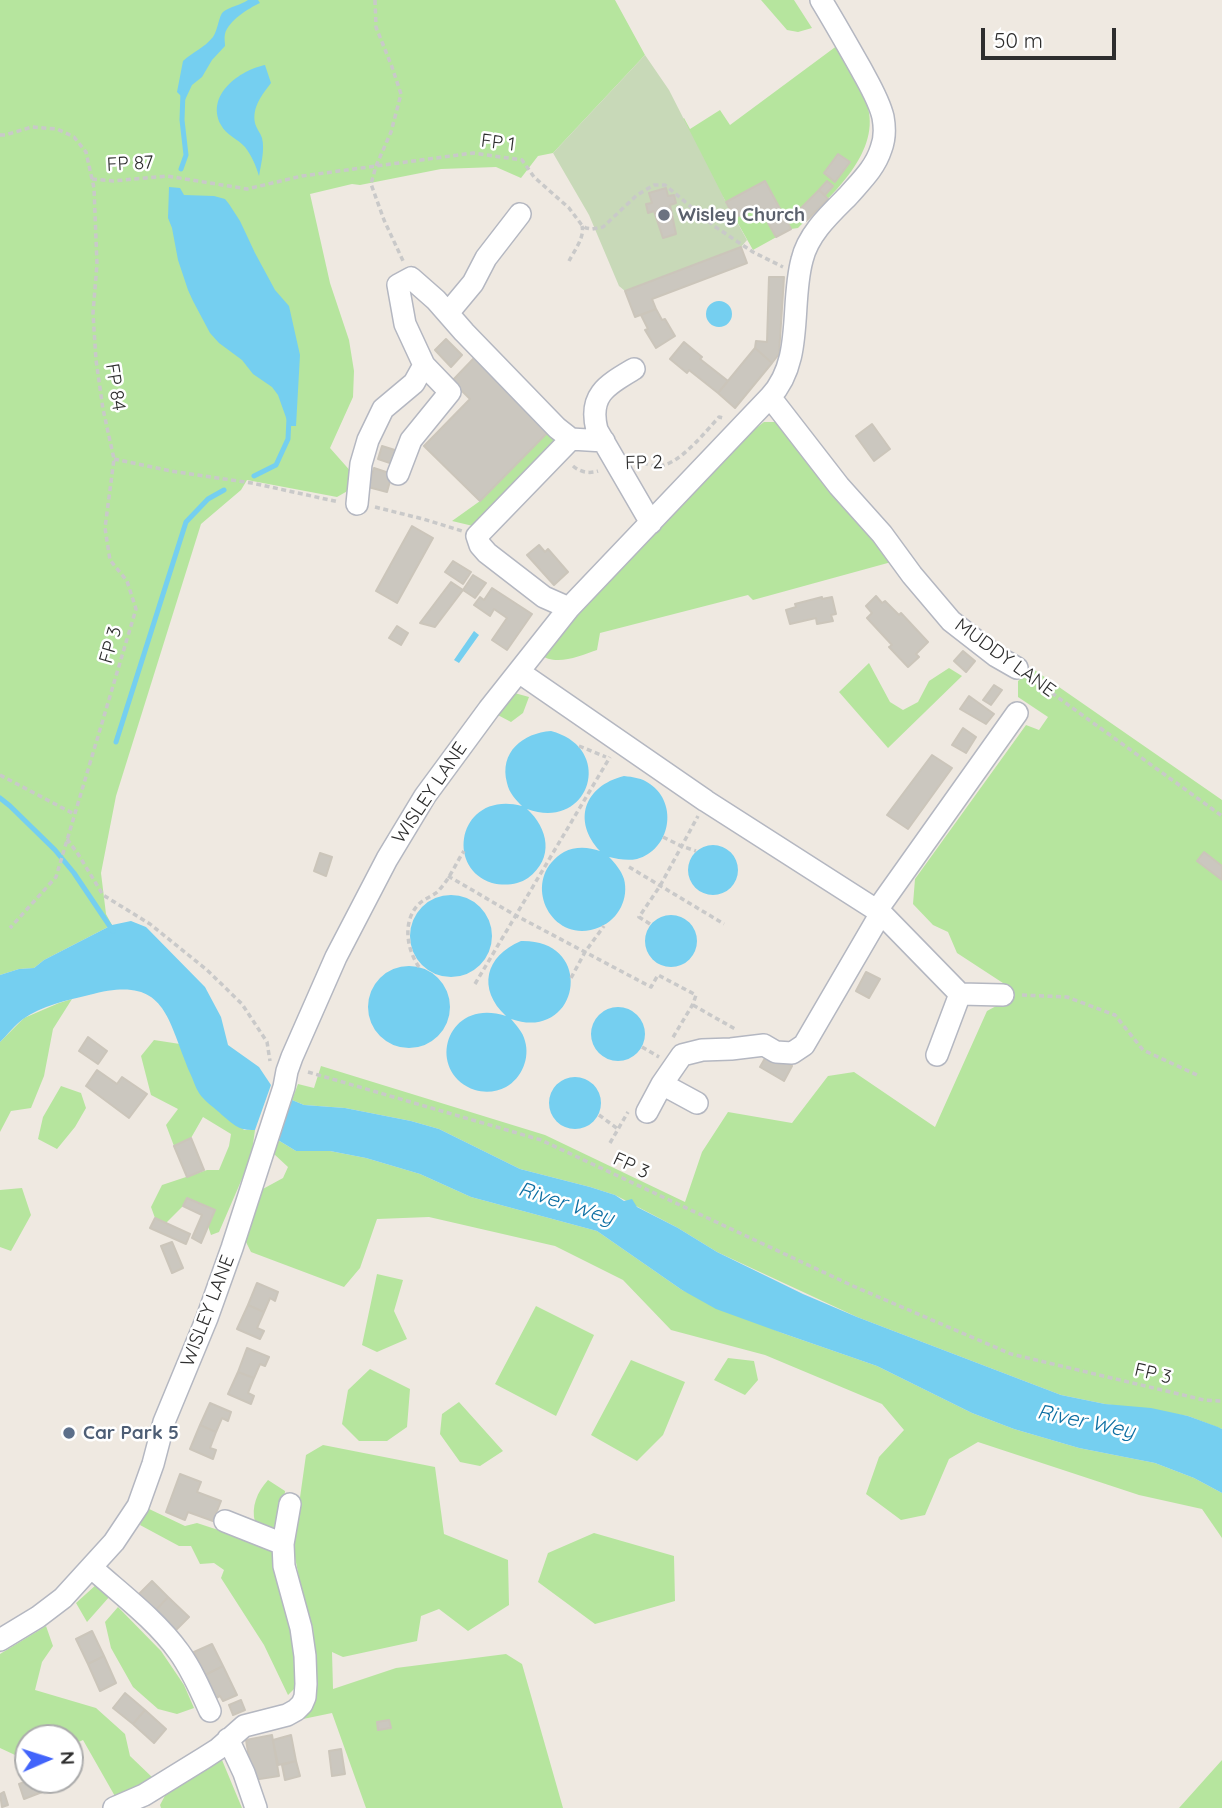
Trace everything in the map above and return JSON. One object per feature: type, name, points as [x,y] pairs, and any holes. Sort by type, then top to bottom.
[{"type":"street","name":"WISLEY LANE","points":[[0,1640],[63,1598],[114,1542],[131,1519],[145,1491],[164,1422],[207,1318],[286,1079],[336,957],[399,837],[488,709],[569,608],[771,397],[782,382],[790,355],[802,257],[822,223],[869,173],[879,156],[884,136],[879,105],[821,0]]},
{"type":"street","points":[[448,313],[473,283],[486,258],[520,214]]},
{"type":"street","points":[[398,474],[411,440],[450,392],[424,365],[405,324],[398,285],[411,278],[436,300],[557,428],[571,439],[604,441]]},
{"type":"street","points":[[357,504],[361,464],[368,440],[383,409],[414,383],[424,365]]},
{"type":"street","points":[[634,369],[601,392],[594,405],[594,417],[597,430],[651,523]]},
{"type":"street","name":"MUDDY LANE","points":[[771,397],[839,486],[882,534],[951,621],[996,656],[1017,668]]},
{"type":"street","points":[[569,608],[544,597],[487,553],[477,536],[571,439]]},
{"type":"street","points":[[519,672],[615,751],[706,801],[879,912],[960,994],[1003,995]]},
{"type":"street","points":[[640,1109],[682,1055],[702,1050],[765,1045],[776,1052],[792,1053],[804,1045],[879,912],[1017,713]]},
{"type":"street","points":[[937,1055],[960,994]]},
{"type":"street","points":[[662,1084],[697,1103]]},
{"type":"street","points":[[114,1808],[144,1795],[211,1753],[244,1726],[287,1715],[302,1704],[306,1684],[303,1642],[284,1566],[283,1544],[289,1504]]},
{"type":"street","points":[[225,1521],[283,1544]]},
{"type":"street","points":[[92,1568],[163,1632],[178,1650],[210,1711]]},
{"type":"street","points":[[228,1739],[256,1808]]},
{"type":"path","points":[[375,0],[376,27],[401,94],[391,132],[371,184],[384,220],[411,278]]},
{"type":"path","name":"FP 87","points":[[0,135],[32,127],[57,129],[74,136],[86,152],[92,179],[113,181],[167,176]]},
{"type":"path","name":"FP 1","points":[[167,176],[247,189],[302,176],[473,153],[523,160],[534,177],[569,208],[581,224]]},
{"type":"path","name":"FP 84","points":[[92,179],[97,264],[93,313],[96,360],[114,459]]},
{"type":"path","points":[[581,224],[592,229],[603,227],[637,195],[654,186],[665,185],[714,226],[753,252],[799,274]]},
{"type":"path","points":[[569,261],[583,235],[581,224]]},
{"type":"path","name":"FP 2","points":[[551,460],[571,464],[590,473],[625,460],[657,467],[672,462],[685,453],[719,417],[736,421],[743,426]]},
{"type":"path","points":[[114,459],[252,483]]},
{"type":"path","name":"FP 3","points":[[10,928],[56,877],[136,609],[127,581],[110,561],[104,528],[114,459]]},
{"type":"path","name":"MUDDY LANE","points":[[1017,668],[1222,816]]},
{"type":"path","points":[[579,746],[615,751]]},
{"type":"path","points":[[615,751],[618,765]]},
{"type":"path","points":[[475,984],[615,751]]},
{"type":"path","points":[[0,775],[74,814]]},
{"type":"path","points":[[650,924],[639,917],[660,886],[706,801]]},
{"type":"path","points":[[663,837],[696,851]]},
{"type":"path","points":[[67,839],[103,895],[150,924],[207,970],[242,1004],[267,1042],[272,1071],[286,1079]]},
{"type":"path","points":[[419,968],[407,935],[411,917],[417,906],[439,891],[464,851]]},
{"type":"path","points":[[629,867],[724,924]]},
{"type":"path","points":[[448,876],[651,987],[658,975],[696,995],[667,1047]]},
{"type":"path","points":[[571,978],[585,952],[604,926]]},
{"type":"path","points":[[1003,995],[1066,997],[1115,1015],[1143,1050],[1197,1075]]},
{"type":"path","points":[[693,1004],[765,1045]]},
{"type":"path","points":[[642,1047],[660,1058]]},
{"type":"path","name":"FP 3","points":[[286,1079],[300,1070],[541,1139],[853,1286],[1010,1354],[1204,1400],[1222,1401]]},
{"type":"path","points":[[610,1143],[618,1129],[640,1109]]},
{"type":"path","points":[[599,1115],[618,1129]]},
{"type":"green space","points":[[0,0],[615,0],[645,55],[553,153],[538,156],[521,178],[496,167],[441,169],[310,194],[330,283],[349,340],[354,371],[353,397],[330,448],[353,474],[351,489],[337,497],[247,480],[241,490],[201,524],[116,796],[101,873],[106,914],[112,925],[44,960],[34,968],[0,975]]},
{"type":"green space","points":[[761,0],[794,0],[812,28],[798,32],[787,30]]},
{"type":"green space","points":[[838,45],[859,83],[868,108],[870,125],[859,159],[836,190],[798,228],[791,229],[753,250],[723,197],[664,134],[684,118],[690,129],[720,110],[730,125]]},
{"type":"green space","points":[[645,55],[669,90],[747,240],[741,247],[625,291],[619,286],[589,215],[553,153]]},
{"type":"green space","points":[[764,422],[777,422],[895,561],[753,600],[748,595],[600,633],[597,650],[575,657],[553,660],[539,654],[664,522]]},
{"type":"green space","points":[[550,430],[557,438],[473,526],[452,521],[480,501]]},
{"type":"green space","points":[[869,663],[890,702],[903,710],[918,702],[929,681],[949,668],[962,676],[888,748],[839,692]]},
{"type":"green space","points":[[1033,669],[1222,800],[1222,1429],[1188,1416],[1061,1395],[857,1317],[717,1252],[615,1195],[520,1169],[439,1129],[345,1108],[304,1105],[292,1100],[298,1084],[314,1088],[321,1066],[545,1135],[685,1202],[702,1152],[728,1112],[792,1123],[828,1076],[854,1072],[935,1127],[987,1011],[1011,998],[1006,985],[957,953],[948,932],[933,925],[913,904],[915,879],[1026,725],[1039,730],[1048,717],[1018,697],[1018,681]]},
{"type":"green space","points":[[511,692],[529,697],[523,713],[511,722],[494,713]]},
{"type":"green space","points":[[72,999],[53,1029],[44,1076],[31,1108],[11,1111],[0,1132],[0,1042],[24,1018]]},
{"type":"green space","points":[[154,1040],[180,1044],[186,1062],[244,1130],[255,1130],[251,1158],[219,1232],[211,1235],[208,1226],[215,1210],[187,1198],[166,1223],[155,1218],[151,1207],[162,1185],[207,1170],[219,1170],[231,1134],[203,1117],[191,1138],[174,1146],[166,1125],[178,1109],[151,1095],[141,1056]]},
{"type":"green space","points":[[61,1086],[81,1093],[86,1108],[57,1149],[38,1139],[43,1117]]},
{"type":"green space","points":[[278,1140],[296,1151],[330,1151],[366,1158],[420,1174],[471,1197],[597,1231],[682,1290],[782,1333],[877,1366],[972,1413],[1014,1429],[1079,1448],[1155,1463],[1194,1478],[1222,1493],[1222,1538],[1202,1509],[1139,1495],[978,1442],[949,1459],[925,1515],[901,1520],[866,1494],[879,1457],[904,1430],[882,1404],[765,1355],[671,1330],[623,1280],[555,1246],[429,1217],[377,1219],[360,1268],[344,1287],[251,1252],[245,1240],[261,1190],[283,1178],[288,1167],[274,1154]]},
{"type":"green space","points":[[22,1188],[31,1215],[11,1251],[0,1247],[0,1190]]},
{"type":"green space","points":[[377,1274],[403,1280],[394,1311],[407,1339],[377,1352],[362,1345]]},
{"type":"green space","points":[[536,1306],[594,1335],[556,1416],[495,1384]]},
{"type":"green space","points":[[728,1358],[754,1361],[758,1380],[745,1395],[714,1380]]},
{"type":"green space","points":[[631,1360],[685,1382],[663,1435],[637,1461],[591,1435]]},
{"type":"green space","points":[[370,1369],[410,1389],[407,1427],[387,1441],[359,1441],[342,1424],[348,1390]]},
{"type":"green space","points":[[459,1402],[503,1451],[480,1466],[460,1462],[440,1434],[442,1414]]},
{"type":"green space","points":[[323,1445],[435,1467],[444,1534],[508,1560],[509,1605],[468,1631],[439,1609],[421,1616],[417,1641],[343,1657],[332,1652],[333,1689],[396,1668],[506,1654],[522,1664],[563,1808],[366,1808],[332,1713],[303,1719],[313,1705],[316,1682],[313,1628],[303,1598],[293,1547],[306,1455]]},
{"type":"green space","points":[[268,1480],[285,1491],[283,1520],[276,1531],[255,1522],[254,1516],[256,1500]]},
{"type":"green space","points":[[147,1508],[185,1526],[197,1523],[273,1548],[295,1638],[294,1689],[288,1695],[264,1645],[221,1578],[224,1570],[214,1563],[200,1564],[191,1546],[179,1546],[140,1525]]},
{"type":"green space","points":[[594,1533],[674,1556],[675,1601],[595,1624],[538,1582],[548,1553]]},
{"type":"green space","points":[[97,1584],[110,1596],[87,1622],[76,1603]]},
{"type":"green space","points":[[118,1607],[161,1651],[184,1685],[194,1708],[177,1714],[158,1709],[133,1687],[111,1648],[105,1622]]},
{"type":"green space","points":[[46,1626],[53,1646],[42,1662],[35,1690],[96,1708],[125,1734],[130,1756],[154,1779],[116,1798],[84,1742],[84,1724],[14,1724],[14,1754],[0,1748],[0,1654]]},
{"type":"green space","points":[[222,1760],[242,1808],[161,1808],[169,1788]]},
{"type":"green space","points":[[1222,1760],[1222,1808],[1179,1808]]},
{"type":"water","points":[[248,0],[258,0],[260,3],[230,24],[225,34],[225,46],[202,77],[192,85],[185,100],[177,92],[183,61],[213,37],[223,12]]},
{"type":"water","points":[[265,65],[271,83],[258,102],[254,117],[263,143],[259,176],[245,147],[226,132],[217,114],[221,94],[228,86],[245,72]]},
{"type":"water","points":[[169,187],[180,188],[184,195],[225,199],[240,221],[275,290],[289,306],[300,355],[296,426],[289,426],[278,395],[272,387],[253,374],[242,360],[210,333],[188,290],[178,260],[168,218]]},
{"type":"water","points":[[719,301],[729,304],[732,314],[729,324],[719,327],[709,324],[706,314],[709,304]]},
{"type":"water","points":[[474,631],[479,635],[459,663],[454,660]]},
{"type":"water","points":[[551,731],[571,740],[584,754],[589,769],[587,785],[579,799],[566,809],[549,813],[527,809],[544,834],[546,843],[542,861],[537,870],[520,882],[492,883],[477,875],[468,862],[464,848],[465,833],[472,819],[484,809],[501,804],[522,806],[508,787],[505,772],[510,753],[523,740]]},
{"type":"water","points":[[624,776],[644,780],[659,793],[667,814],[663,837],[648,854],[637,859],[609,857],[621,873],[625,886],[624,900],[612,919],[600,927],[582,931],[567,928],[555,920],[546,908],[542,893],[543,878],[550,864],[564,852],[582,848],[600,851],[586,828],[586,806],[599,788]]},
{"type":"water","points":[[713,845],[731,852],[738,870],[731,888],[713,895],[695,888],[688,870],[695,852]]},
{"type":"water","points":[[451,895],[467,899],[480,907],[488,920],[492,936],[488,952],[480,965],[467,973],[451,977],[435,973],[422,965],[414,952],[410,936],[414,920],[422,907],[435,899]]},
{"type":"water","points":[[671,915],[690,922],[697,941],[690,960],[671,967],[652,960],[645,941],[652,922]]},
{"type":"water","points":[[131,921],[146,927],[205,987],[221,1017],[228,1045],[259,1067],[271,1085],[255,1130],[237,1127],[201,1096],[168,1018],[148,995],[134,990],[114,990],[46,1007],[23,1019],[0,1042],[0,975],[34,968],[44,960],[112,925]]},
{"type":"water","points":[[521,941],[545,945],[561,956],[569,971],[570,988],[565,1004],[552,1017],[534,1022],[511,1019],[523,1035],[526,1047],[523,1067],[512,1083],[499,1090],[475,1090],[459,1081],[450,1068],[447,1053],[449,1039],[456,1026],[469,1017],[485,1013],[506,1016],[491,995],[489,974],[499,955]]},
{"type":"water","points":[[409,966],[425,969],[438,978],[447,991],[450,1007],[447,1023],[438,1036],[425,1045],[409,1048],[393,1045],[380,1036],[371,1023],[368,1007],[371,991],[380,978],[393,969]]},
{"type":"water","points":[[618,1007],[637,1015],[645,1034],[637,1053],[618,1061],[599,1053],[591,1034],[599,1015]]},
{"type":"water","points":[[575,1077],[585,1079],[593,1085],[599,1093],[599,1113],[593,1121],[585,1127],[575,1129],[565,1127],[557,1121],[551,1113],[549,1103],[551,1093],[557,1085],[565,1079]]},
{"type":"water","name":"River Wey","points":[[292,1100],[304,1105],[345,1108],[439,1129],[520,1169],[590,1187],[615,1195],[624,1201],[632,1199],[637,1207],[717,1252],[803,1294],[1061,1395],[1105,1404],[1151,1408],[1188,1416],[1218,1427],[1222,1429],[1222,1493],[1194,1478],[1155,1463],[1079,1448],[1014,1429],[972,1413],[877,1366],[716,1309],[682,1290],[597,1231],[471,1197],[420,1174],[366,1158],[330,1151],[296,1151],[278,1140]]},
{"type":"building","points":[[838,154],[850,162],[835,182],[824,173]]},
{"type":"building","points":[[765,181],[791,229],[776,237],[758,205],[735,218],[726,202]]},
{"type":"building","points":[[827,181],[833,186],[825,195],[819,190]]},
{"type":"building","name":"Wisley Church","points":[[666,188],[668,196],[674,195],[676,203],[670,205],[676,234],[663,238],[654,211],[648,213],[646,204],[652,203],[649,193]]},
{"type":"building","points":[[819,190],[828,199],[806,221],[797,212]]},
{"type":"building","points":[[741,247],[747,263],[652,299],[656,309],[635,317],[625,291]]},
{"type":"building","points":[[769,277],[784,277],[779,354],[772,363],[755,348],[756,341],[767,342]]},
{"type":"building","points":[[656,309],[675,336],[656,348],[645,330],[648,329],[641,315]]},
{"type":"building","points":[[446,339],[462,355],[451,367],[435,350]]},
{"type":"building","points":[[684,342],[702,357],[700,359],[728,381],[718,393],[670,359]]},
{"type":"building","points":[[755,348],[772,363],[735,408],[718,393]]},
{"type":"building","points":[[475,357],[550,430],[480,501],[424,446],[470,399],[452,381]]},
{"type":"building","points":[[872,424],[890,449],[874,461],[856,436]]},
{"type":"building","points":[[382,446],[398,451],[393,464],[378,459]]},
{"type":"building","points":[[374,468],[392,474],[387,492],[368,487]]},
{"type":"building","points":[[412,526],[433,538],[397,603],[376,591]]},
{"type":"building","points":[[539,545],[545,552],[548,549],[568,572],[554,585],[527,555]]},
{"type":"building","points":[[453,561],[471,572],[463,584],[445,572]]},
{"type":"building","points":[[473,575],[486,583],[475,598],[463,590]]},
{"type":"building","points":[[451,582],[463,590],[435,627],[420,623]]},
{"type":"building","points":[[492,588],[532,614],[507,650],[492,640],[507,618],[494,609],[490,616],[474,605],[480,597],[484,600]]},
{"type":"building","points":[[876,596],[899,615],[901,613],[928,642],[916,654],[919,657],[908,667],[867,618],[872,613],[866,606]]},
{"type":"building","points":[[832,597],[836,614],[831,615],[833,621],[817,624],[816,618],[790,624],[786,610],[796,607],[795,604]]},
{"type":"building","points":[[397,626],[408,633],[401,645],[389,638]]},
{"type":"building","points":[[963,651],[975,661],[966,672],[954,661]]},
{"type":"building","points":[[994,685],[1002,690],[991,705],[983,700]]},
{"type":"building","points":[[969,696],[994,714],[986,724],[960,709]]},
{"type":"building","points":[[963,728],[976,737],[966,753],[952,745]]},
{"type":"building","points":[[932,755],[952,768],[908,829],[887,815]]},
{"type":"building","points":[[1204,852],[1222,866],[1222,880],[1197,861]]},
{"type":"building","points":[[320,853],[332,857],[326,876],[314,871]]},
{"type":"building","points":[[866,972],[880,979],[869,998],[856,991]]},
{"type":"building","points":[[88,1037],[107,1051],[98,1064],[79,1051]]},
{"type":"building","points":[[768,1053],[792,1066],[784,1081],[760,1067]]},
{"type":"building","points":[[97,1070],[117,1084],[122,1077],[147,1094],[129,1118],[86,1086]]},
{"type":"building","points":[[191,1138],[204,1170],[187,1177],[174,1146]]},
{"type":"building","points":[[187,1198],[215,1210],[201,1243],[192,1238],[202,1215],[183,1206]]},
{"type":"building","points":[[155,1218],[190,1234],[186,1244],[150,1228]]},
{"type":"building","points":[[172,1242],[183,1268],[172,1273],[161,1246]]},
{"type":"building","points":[[257,1283],[278,1292],[275,1301],[270,1298],[264,1312],[248,1305]]},
{"type":"building","points":[[248,1305],[264,1312],[257,1328],[264,1331],[260,1339],[237,1329]]},
{"type":"building","points":[[247,1348],[269,1357],[265,1366],[260,1364],[254,1378],[238,1372]]},
{"type":"building","points":[[238,1372],[254,1378],[248,1393],[254,1396],[251,1404],[228,1394]]},
{"type":"building","points":[[210,1403],[231,1412],[228,1421],[222,1418],[216,1432],[200,1425]]},
{"type":"building","points":[[200,1425],[216,1432],[210,1448],[216,1450],[213,1459],[190,1449]]},
{"type":"building","points":[[180,1474],[201,1482],[197,1492],[221,1501],[213,1521],[188,1512],[185,1520],[166,1512]]},
{"type":"building","points":[[152,1581],[168,1597],[156,1610],[139,1594]]},
{"type":"building","points":[[168,1597],[189,1617],[176,1630],[156,1610]]},
{"type":"building","points":[[92,1631],[104,1656],[88,1664],[76,1639]]},
{"type":"building","points":[[212,1644],[223,1666],[205,1675],[194,1652]]},
{"type":"building","points":[[104,1656],[116,1683],[100,1691],[88,1664]]},
{"type":"building","points":[[223,1666],[237,1695],[223,1701],[220,1696],[216,1698],[205,1675]]},
{"type":"building","points":[[125,1693],[145,1710],[133,1724],[113,1708]]},
{"type":"building","points":[[241,1700],[245,1710],[233,1715],[229,1705]]},
{"type":"building","points":[[145,1710],[166,1729],[154,1743],[133,1724]]},
{"type":"building","points":[[389,1720],[391,1728],[378,1730],[377,1722]]},
{"type":"building","points":[[272,1735],[279,1776],[253,1780],[246,1740]]},
{"type":"building","points":[[291,1735],[296,1761],[278,1765],[273,1740]]},
{"type":"building","points":[[341,1749],[345,1774],[332,1776],[329,1751]]},
{"type":"building","points":[[296,1761],[300,1776],[285,1780],[282,1765]]},
{"type":"building","points":[[4,1792],[8,1805],[2,1807],[0,1794]]},
{"type":"building","points":[[22,1794],[37,1794],[24,1799]]},
{"type":"waterway","points":[[181,169],[186,155],[182,120],[183,92]]},
{"type":"waterway","points":[[254,476],[276,465],[288,439],[289,418]]},
{"type":"waterway","points":[[116,742],[186,522],[208,499],[224,490]]},
{"type":"waterway","points":[[0,798],[55,850],[113,931]]},
{"type":"place","name":"Wisley Church","points":[[664,215]]},
{"type":"place","name":"Car Park 5","points":[[69,1433]]}]
